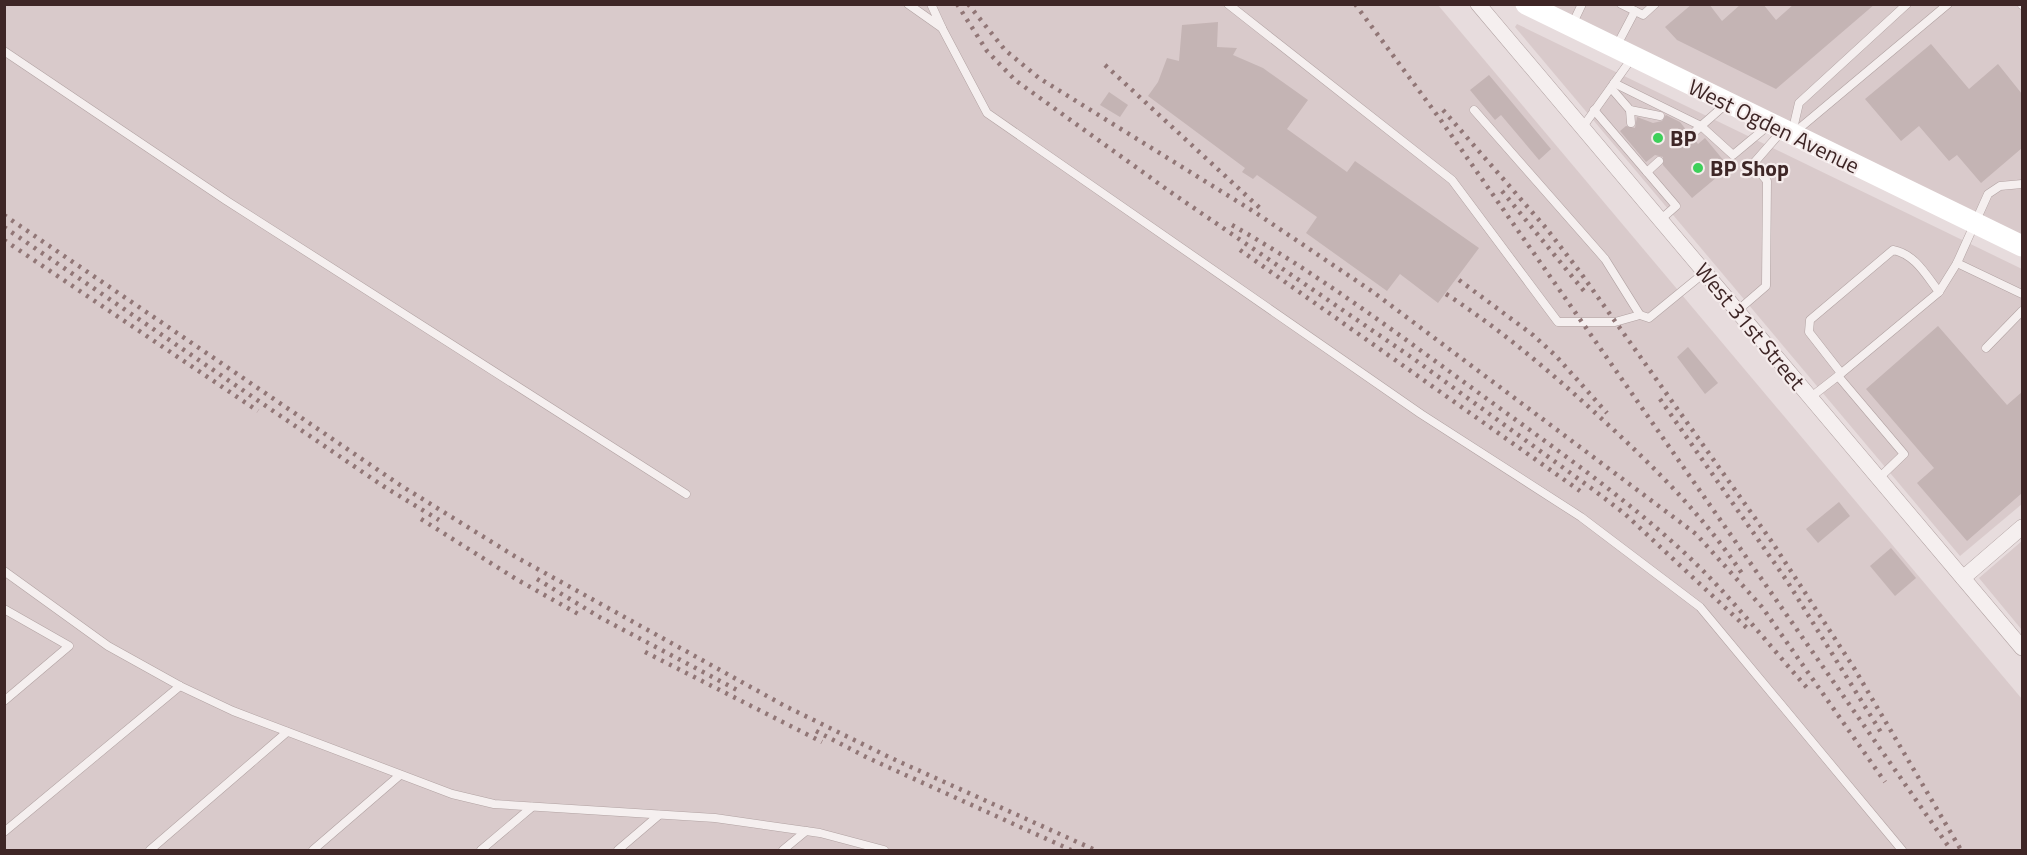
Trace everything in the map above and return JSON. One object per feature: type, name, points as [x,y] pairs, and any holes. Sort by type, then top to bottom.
[{"type":"main road","name":"West Ogden Avenue","points":[[1526,4],[2022,246]]},
{"type":"street","name":"West 31st Street","points":[[1478,4],[2022,648]]},
{"type":"street","points":[[1964,578],[2022,527]]},
{"type":"lane","points":[[908,4],[942,28]]},
{"type":"lane","points":[[931,4],[987,113],[1412,408],[1581,517],[1700,607],[1902,850]]},
{"type":"lane","points":[[1228,4],[1452,180],[1558,322],[1616,322],[1640,315],[1649,318],[1704,273]]},
{"type":"lane","points":[[1572,27],[1582,4]]},
{"type":"lane","points":[[1621,4],[1643,15],[1655,4]]},
{"type":"lane","points":[[1737,311],[1766,286],[1767,181],[1753,164],[1781,130],[1798,103],[1907,4]]},
{"type":"lane","points":[[1612,86],[1701,126],[1733,154],[1781,130],[1948,4]]},
{"type":"lane","points":[[1582,128],[1612,86],[1635,11]]},
{"type":"lane","points":[[4,51],[227,201],[686,494]]},
{"type":"lane","points":[[1612,86],[1630,110],[1631,123]]},
{"type":"lane","points":[[1689,136],[1727,103]]},
{"type":"lane","points":[[1474,110],[1605,259],[1640,315]]},
{"type":"lane","points":[[1594,110],[1676,206],[1660,220]]},
{"type":"lane","points":[[1630,110],[1659,116]]},
{"type":"lane","points":[[1647,172],[1659,161]]},
{"type":"lane","points":[[1811,397],[1939,292],[1957,263],[1993,189],[2022,184]]},
{"type":"lane","points":[[1879,478],[1904,454],[1840,375],[1809,332],[1810,320],[1893,250],[1903,251],[1911,256],[1939,292]]},
{"type":"lane","points":[[1957,263],[2022,294]]},
{"type":"lane","points":[[1986,348],[2022,311]]},
{"type":"lane","points":[[4,571],[108,646],[180,686],[233,711],[400,775],[473,800],[532,807],[715,818],[806,831],[862,847],[884,850]]},
{"type":"lane","points":[[4,609],[32,622],[69,646],[4,701]]},
{"type":"lane","points":[[4,832],[180,686]]},
{"type":"lane","points":[[150,850],[287,732]]},
{"type":"lane","points":[[313,850],[400,775]]},
{"type":"lane","points":[[481,850],[532,807]]},
{"type":"lane","points":[[618,850],[659,815]]},
{"type":"lane","points":[[783,850],[806,831]]},
{"type":"shaded area","points":[[5,5],[1438,5],[2022,699],[2022,850],[5,850]]},
{"type":"shaded area","points":[[1532,5],[2022,5],[2022,241]]},
{"type":"shaded area","points":[[1517,24],[2022,269],[2022,504],[1960,556],[1515,27]]},
{"type":"shaded area","points":[[2022,541],[2022,630],[1979,578]]},
{"type":"building","points":[[1692,4],[1709,4],[1722,21],[1741,4],[1763,4],[1776,20],[1794,4],[1875,4],[1776,89],[1677,40],[1665,27]]},
{"type":"building","points":[[1218,22],[1217,47],[1237,48],[1233,55],[1263,68],[1308,100],[1287,129],[1347,172],[1355,161],[1479,248],[1438,303],[1400,274],[1387,291],[1306,233],[1317,217],[1257,175],[1253,179],[1242,172],[1245,168],[1148,96],[1158,82],[1167,58],[1179,61],[1182,25]]},
{"type":"building","points":[[1931,44],[1969,89],[1998,64],[2022,94],[2022,148],[1981,183],[1957,155],[1949,161],[1919,126],[1901,141],[1865,99]]},
{"type":"building","points":[[1489,75],[1551,149],[1539,160],[1501,115],[1495,120],[1470,90]]},
{"type":"building","points":[[1109,92],[1128,105],[1120,117],[1100,105]]},
{"type":"building","points":[[1666,115],[1680,122],[1687,131],[1684,135],[1686,140],[1695,140],[1698,144],[1705,138],[1729,167],[1692,198],[1663,165],[1663,157],[1655,155],[1646,162],[1620,131],[1626,126],[1635,128],[1637,117],[1653,123],[1662,121]]},
{"type":"building","points":[[1938,326],[2007,405],[2022,392],[2022,493],[1967,541],[1917,483],[1934,468],[1866,389]]},
{"type":"building","points":[[1688,347],[1718,383],[1705,394],[1677,357]]},
{"type":"building","points":[[1839,502],[1850,516],[1818,543],[1806,529]]},
{"type":"building","points":[[1891,548],[1916,578],[1895,596],[1870,566]]},
{"type":"railway","points":[[957,4],[987,51],[1015,80],[1169,191],[1414,359],[1591,488],[1625,514],[1748,629]]},
{"type":"railway","points":[[968,4],[1005,50],[1039,78],[1256,213],[1373,292],[1696,534],[1762,607],[1885,782]]},
{"type":"railway","points":[[1355,4],[1440,119],[1951,850]]},
{"type":"railway","points":[[1105,65],[1262,210]]},
{"type":"railway","points":[[1443,110],[1546,228],[1580,272],[1772,542],[1854,668],[1961,850]]},
{"type":"railway","points":[[1502,191],[1584,291]]},
{"type":"railway","points":[[4,215],[400,485],[516,557],[785,706],[891,758],[1095,850]]},
{"type":"railway","points":[[1232,225],[1265,244],[1360,307],[1615,494],[1706,573],[1808,689]]},
{"type":"railway","points":[[4,227],[383,486],[439,520]]},
{"type":"railway","points":[[4,240],[258,411]]},
{"type":"railway","points":[[1240,250],[1580,491]]},
{"type":"railway","points":[[1459,280],[1533,335],[1556,356],[1607,413]]},
{"type":"railway","points":[[1446,294],[1527,354],[1622,438],[1695,512],[1743,575]]},
{"type":"railway","points":[[1660,399],[1787,581],[1882,734]]},
{"type":"railway","points":[[421,519],[516,579],[580,615]]},
{"type":"railway","points":[[537,579],[601,618],[739,691]]},
{"type":"railway","points":[[645,652],[822,742]]},
{"type":"railway","points":[[816,731],[868,758],[1071,850]]},
{"type":"place","name":"BP","points":[[1658,138]]},
{"type":"place","name":"BP Shop","points":[[1698,168]]}]
